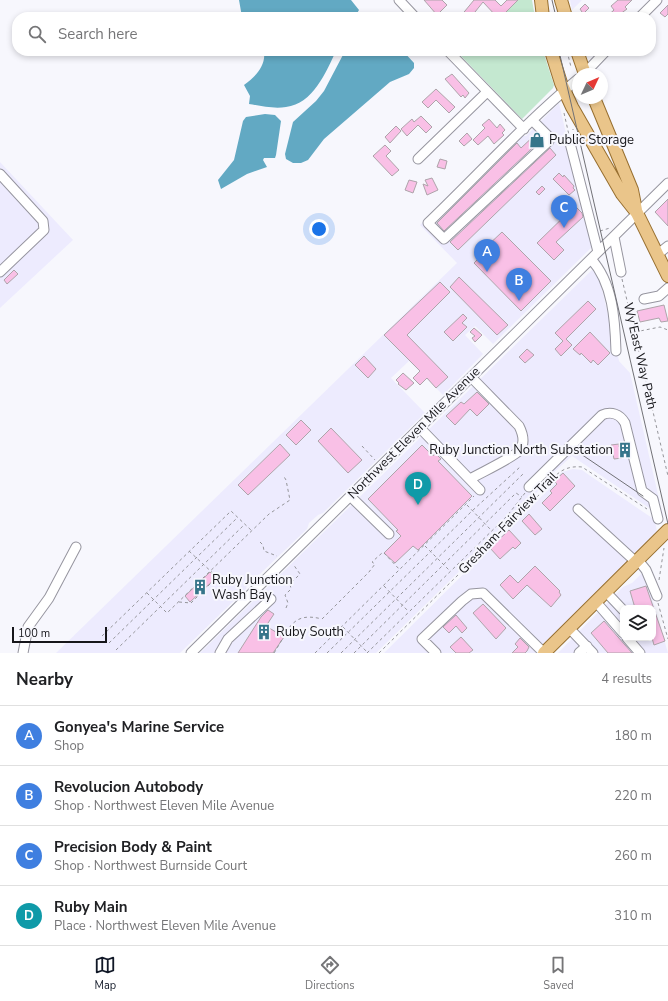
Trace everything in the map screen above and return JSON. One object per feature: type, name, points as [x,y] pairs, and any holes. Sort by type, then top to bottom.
[{"type":"main road","points":[[541,0],[542,12]]},
{"type":"main road","points":[[561,0],[565,12]]},
{"type":"main road","points":[[553,56],[564,90],[622,194],[637,213],[668,276]]},
{"type":"main road","points":[[578,56],[581,68]]},
{"type":"main road","points":[[596,104],[632,190],[637,213]]},
{"type":"main road","points":[[544,653],[666,533]]},
{"type":"street","points":[[399,0],[410,12]]},
{"type":"street","points":[[645,12],[656,0]]},
{"type":"street","points":[[453,56],[524,129]]},
{"type":"street","points":[[580,56],[587,62],[597,60]]},
{"type":"street","points":[[590,68],[601,56]]},
{"type":"street","points":[[532,120],[550,140],[444,239],[428,223],[532,120],[572,84]]},
{"type":"street","points":[[418,159],[487,92]]},
{"type":"street","points":[[570,143],[595,256],[604,276],[615,325],[616,351]]},
{"type":"street","points":[[0,174],[43,221],[44,230],[0,272]]},
{"type":"street","name":"Northwest Eleven Mile Avenue","points":[[191,653],[282,558],[350,496],[420,428],[668,182]]},
{"type":"street","points":[[614,237],[621,272]]},
{"type":"street","points":[[658,254],[668,246]]},
{"type":"street","points":[[644,299],[658,296],[668,288]]},
{"type":"street","points":[[470,479],[518,452],[523,443],[523,436],[519,426],[471,377]]},
{"type":"street","points":[[529,487],[602,416],[613,413],[620,417],[625,423],[642,491],[653,499],[658,519]]},
{"type":"street","points":[[420,428],[480,490]]},
{"type":"street","points":[[350,496],[389,534]]},
{"type":"street","points":[[578,509],[646,570],[657,596]]},
{"type":"street","points":[[651,512],[658,519],[666,533]]},
{"type":"street","points":[[23,653],[28,627],[49,598],[76,547]]},
{"type":"street","points":[[606,592],[620,607]]},
{"type":"street","points":[[436,653],[422,639],[471,594],[483,593],[544,653]]},
{"type":"street","points":[[220,653],[228,639],[271,599]]},
{"type":"street","points":[[596,602],[620,630]]},
{"type":"street","points":[[569,628],[590,649],[579,653]]},
{"type":"street","points":[[630,641],[640,653]]},
{"type":"path","points":[[568,56],[571,67]]},
{"type":"path","points":[[564,112],[570,143]]},
{"type":"path","name":"Wy'East Way Path","points":[[621,272],[668,476]]},
{"type":"path","points":[[635,332],[660,327],[668,330]]},
{"type":"path","points":[[362,446],[377,462]]},
{"type":"path","name":"Gresham-Fairview Trail","points":[[379,653],[543,491],[561,470],[573,466],[582,467],[651,512]]},
{"type":"path","points":[[327,653],[472,511],[520,467]]},
{"type":"path","points":[[340,653],[523,474]]},
{"type":"path","points":[[147,593],[167,613],[209,571],[277,508],[290,500],[286,480],[283,475]]},
{"type":"path","points":[[342,626],[367,653],[507,516],[529,487]]},
{"type":"path","points":[[315,653],[480,490]]},
{"type":"path","points":[[354,653],[516,493],[522,496]]},
{"type":"path","points":[[466,504],[491,530]]},
{"type":"path","points":[[102,636],[231,511],[252,532]]},
{"type":"path","points":[[109,643],[238,517]]},
{"type":"path","points":[[116,650],[245,524]]},
{"type":"path","points":[[260,542],[264,551],[282,558],[300,574],[290,584],[291,589],[285,595],[288,603],[286,608]]},
{"type":"path","points":[[425,545],[450,571]]},
{"type":"path","points":[[178,602],[191,603],[217,577],[189,551]]},
{"type":"path","points":[[274,653],[295,620],[308,616],[322,619],[369,572],[374,564],[372,562],[383,553],[400,570]]},
{"type":"path","points":[[383,586],[409,612]]},
{"type":"shaded area","points":[[570,0],[582,0],[572,10]]},
{"type":"shaded area","points":[[559,103],[592,247],[493,344],[475,326],[465,335],[483,354],[443,395],[409,361],[391,378],[425,413],[323,513],[318,515],[309,523],[307,529],[260,574],[255,576],[247,584],[246,589],[180,653],[56,653],[457,263],[420,225],[515,132],[521,136],[526,136]]},
{"type":"shaded area","points":[[0,162],[73,240],[0,308]]},
{"type":"shaded area","points":[[592,270],[596,272],[600,281],[619,361],[630,373],[663,516],[572,456],[552,474],[523,509],[376,653],[200,653]]},
{"type":"shaded area","points":[[573,469],[582,470],[655,520],[657,532],[535,653],[384,653],[554,484],[553,482],[562,472]]},
{"type":"shaded area","points":[[644,571],[654,605],[620,605],[620,641],[656,641],[656,612],[668,653],[558,653],[623,587],[632,583]]},
{"type":"green space","points":[[518,0],[532,0],[534,12],[506,12]]},
{"type":"green space","points":[[461,56],[545,56],[554,85],[553,88],[522,119]]},
{"type":"water","points":[[239,0],[351,0],[359,10],[358,12],[241,12]]},
{"type":"water","points":[[264,56],[334,56],[323,77],[311,94],[295,105],[277,108],[249,104],[250,96],[244,85],[259,70]]},
{"type":"water","points":[[342,56],[408,56],[414,63],[414,68],[409,74],[390,82],[324,139],[308,160],[301,163],[293,163],[286,159],[285,154],[293,122],[316,101],[324,91]]},
{"type":"water","points":[[265,114],[275,115],[281,121],[275,158],[264,158],[263,160],[267,167],[247,174],[221,189],[218,180],[234,160],[243,121],[246,117]]},
{"type":"building","points":[[424,0],[442,0],[447,5],[440,12],[434,12]]},
{"type":"building","points":[[474,0],[495,0],[501,6],[507,0],[518,0],[506,12],[492,12],[483,2],[475,12],[464,12]]},
{"type":"building","points":[[618,0],[632,0],[625,7],[627,9],[623,12],[612,12],[614,10],[611,6]]},
{"type":"building","points":[[585,4],[589,8],[585,12],[582,12],[580,9]]},
{"type":"building","points":[[668,5],[668,14],[665,17],[660,13]]},
{"type":"building","points":[[452,74],[469,93],[465,98],[463,95],[461,97],[445,79]]},
{"type":"building","points":[[436,89],[455,107],[449,113],[436,100],[428,108],[422,102]]},
{"type":"building","points":[[421,116],[432,127],[426,133],[418,125],[407,136],[401,129],[412,119],[414,122]]},
{"type":"building","points":[[489,119],[497,128],[500,124],[505,130],[502,133],[504,135],[494,144],[488,136],[478,145],[473,140],[485,128],[482,125]]},
{"type":"building","points":[[396,126],[401,131],[390,143],[385,137]]},
{"type":"building","points":[[467,133],[472,139],[464,146],[459,141]]},
{"type":"building","points":[[537,133],[542,139],[444,231],[437,223],[517,143],[521,148]]},
{"type":"building","points":[[385,145],[391,151],[386,156],[399,170],[392,176],[373,156]]},
{"type":"building","points":[[550,148],[556,155],[458,250],[450,242]]},
{"type":"building","points":[[440,159],[447,161],[445,169],[437,167]]},
{"type":"building","points":[[559,173],[563,177],[564,175],[574,186],[573,188],[575,190],[569,195],[553,179]]},
{"type":"building","points":[[432,178],[438,190],[427,195],[423,184],[428,186],[425,180]]},
{"type":"building","points":[[409,180],[417,182],[413,193],[405,190]]},
{"type":"building","points":[[542,186],[545,189],[539,195],[536,192]]},
{"type":"building","points":[[668,199],[668,226],[655,212]]},
{"type":"building","points":[[575,206],[582,213],[583,217],[556,242],[564,250],[554,260],[537,243]]},
{"type":"building","points":[[502,232],[551,281],[521,311],[474,263],[486,251],[484,249]]},
{"type":"building","points":[[14,270],[18,274],[7,284],[4,280]]},
{"type":"building","points":[[459,277],[508,325],[497,335],[450,287]]},
{"type":"building","points":[[440,282],[450,292],[407,335],[448,377],[436,388],[427,378],[420,385],[413,378],[420,371],[384,335]]},
{"type":"building","points":[[588,301],[596,309],[566,339],[572,345],[561,356],[555,349],[563,341],[555,333]]},
{"type":"building","points":[[664,305],[668,321],[661,322],[659,318],[640,322],[637,311]]},
{"type":"building","points":[[463,314],[467,318],[462,323],[467,327],[453,341],[444,332]]},
{"type":"building","points":[[474,328],[482,335],[475,342],[472,338],[475,336],[470,332]]},
{"type":"building","points":[[590,332],[610,353],[598,365],[593,360],[591,363],[581,353],[580,355],[573,349]]},
{"type":"building","points":[[527,349],[534,355],[525,363],[519,357]]},
{"type":"building","points":[[364,356],[376,369],[368,378],[355,365]]},
{"type":"building","points":[[403,373],[414,383],[406,390],[398,384],[399,383],[396,380]]},
{"type":"building","points":[[477,392],[489,404],[477,416],[470,409],[455,425],[446,416],[461,402],[464,404]]},
{"type":"building","points":[[301,420],[311,430],[296,445],[286,435]]},
{"type":"building","points":[[331,428],[362,460],[348,473],[318,441]]},
{"type":"building","points":[[280,444],[290,455],[248,495],[238,485]]},
{"type":"building","points":[[619,444],[619,447],[624,445],[627,454],[621,455],[622,458],[614,459],[611,445]]},
{"type":"building","points":[[422,445],[433,456],[435,453],[441,459],[438,461],[472,496],[418,550],[413,546],[395,563],[384,553],[401,536],[396,531],[398,530],[368,499]]},
{"type":"building","points":[[563,473],[575,486],[550,511],[542,503],[552,493],[550,491],[557,484],[554,481]]},
{"type":"building","points":[[529,514],[542,529],[535,535],[522,521]]},
{"type":"building","points":[[509,530],[521,543],[515,549],[513,547],[500,559],[490,548]]},
{"type":"building","points":[[535,566],[560,591],[559,592],[561,595],[551,607],[527,585],[513,599],[500,585],[510,575],[518,583]]},
{"type":"building","name":"Ruby Junction Wash Bay","points":[[210,572],[216,578],[190,602],[185,596]]},
{"type":"building","points":[[646,586],[653,605],[634,605],[630,591]]},
{"type":"building","points":[[483,604],[506,628],[496,639],[473,613]]},
{"type":"building","name":"Ruby South","points":[[268,610],[274,614],[266,626],[284,637],[273,653],[238,653],[261,617]]},
{"type":"building","points":[[456,615],[467,628],[462,633],[456,626],[449,633],[443,627]]},
{"type":"building","points":[[656,615],[665,641],[654,645],[653,641],[656,641]]},
{"type":"building","points":[[604,621],[632,653],[608,653],[591,633]]},
{"type":"building","points":[[461,637],[473,650],[469,653],[456,653],[450,647]]},
{"type":"building","points":[[520,638],[529,647],[527,651],[525,653],[512,653],[518,647],[515,644]]},
{"type":"tram line","points":[[552,0],[555,12]]},
{"type":"tram line","points":[[560,56],[668,524]]},
{"type":"tram line","points":[[575,450],[643,496]]},
{"type":"place","name":"Public Storage","points":[[537,140]]},
{"type":"place","name":"Precision Body & Paint","points":[[564,228]]},
{"type":"place","name":"Gonyea's Marine Service","points":[[487,272]]},
{"type":"place","name":"Revolucion Autobody","points":[[519,301]]},
{"type":"place","name":"Ruby Junction North Substation","points":[[625,450]]},
{"type":"place","name":"Ruby Main","points":[[418,505]]},
{"type":"place","name":"Ruby Junction Wash Bay","points":[[200,587]]},
{"type":"place","name":"Ruby South","points":[[264,632]]}]
